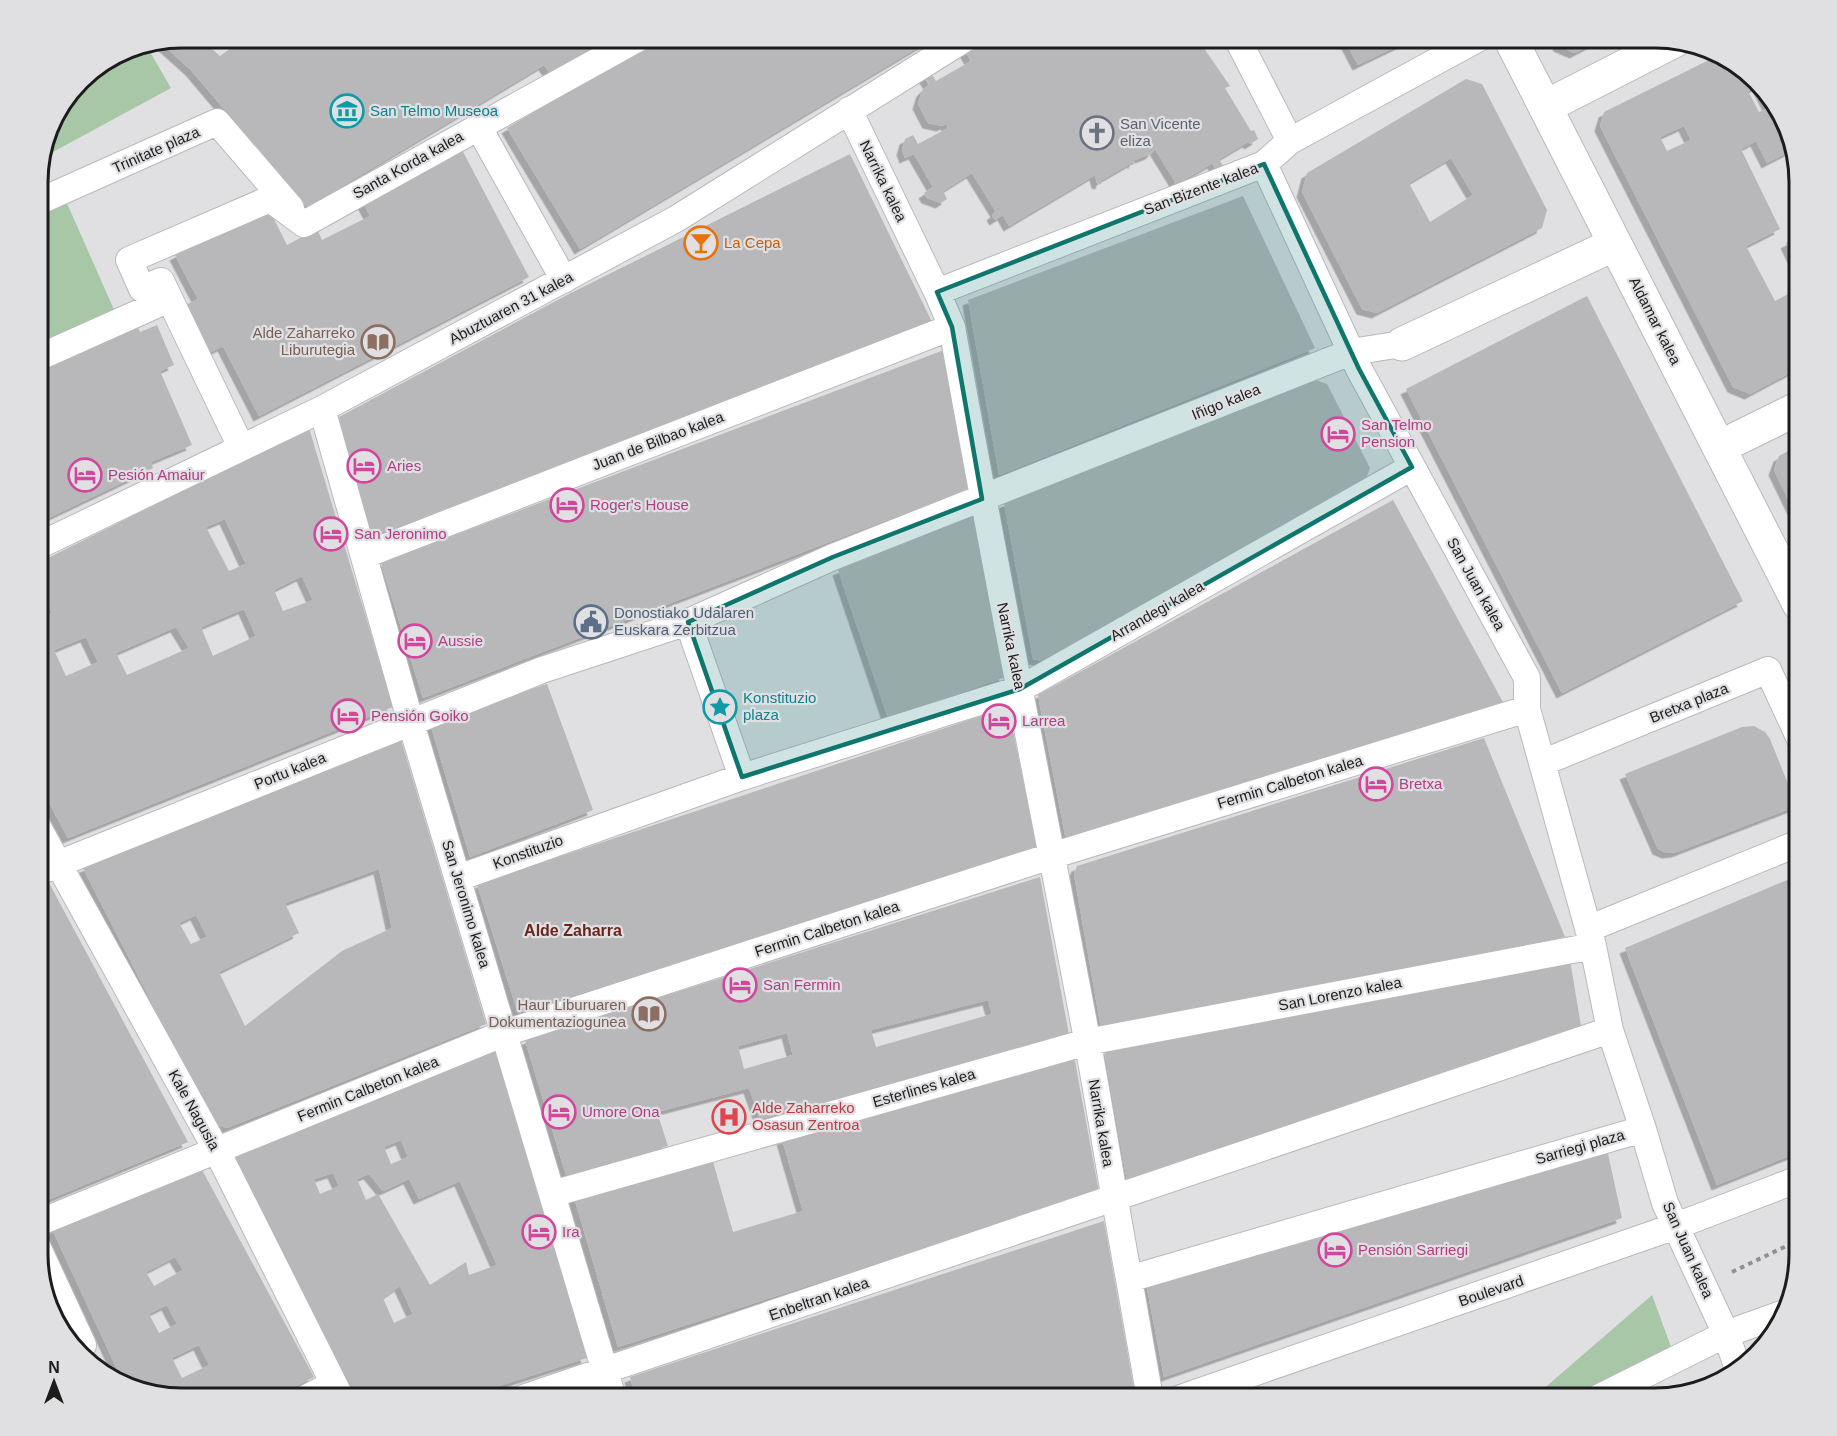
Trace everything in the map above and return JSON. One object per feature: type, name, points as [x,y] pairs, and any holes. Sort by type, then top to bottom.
[{"type":"street","name":"Santa Korda kalea","points":[[304,224],[621,48]]},
{"type":"street","name":"Abuztuaren 31 kalea","points":[[48,541],[322,409],[676,219],[950,48]]},
{"type":"street","points":[[1242,48],[1290,141]]},
{"type":"street","name":"San Bizente kalea","points":[[937,292],[1264,165],[1290,141],[1461,48]]},
{"type":"street","name":"Aldamar kalea","points":[[1515,48],[1789,582]]},
{"type":"street","points":[[1545,107],[1660,48]]},
{"type":"street","name":"Narrika kalea","points":[[849,110],[952,327],[997,585],[1020,689],[1115,1200]]},
{"type":"street","name":"Trinitate plaza","points":[[48,198],[218,122],[304,224]]},
{"type":"street","points":[[478,126],[564,280]]},
{"type":"street","name":"San Juan kalea","points":[[1264,165],[1351,352],[1527,678],[1527,709],[1590,938],[1610,1030]]},
{"type":"street","points":[[48,353],[165,301],[147,262],[268,207],[288,231],[304,224]]},
{"type":"street","name":"Iñigo kalea","points":[[688,622],[833,557],[982,500],[1351,352],[1402,344],[1615,244]]},
{"type":"street","points":[[157,283],[161,281],[241,447]]},
{"type":"street","name":"Juan de Bilbao kalea","points":[[364,555],[952,327]]},
{"type":"street","name":"San Jeronimo kalea","points":[[322,409],[411,723],[610,1388]]},
{"type":"street","points":[[1720,447],[1789,413]]},
{"type":"street","name":"Arrandegi kalea","points":[[742,777],[1020,689],[1412,467]]},
{"type":"street","points":[[688,622],[742,777]]},
{"type":"street","name":"Portu kalea","points":[[48,868],[542,670],[688,622]]},
{"type":"street","name":"Bretxa plaza","points":[[1542,763],[1768,670],[1789,715]]},
{"type":"street","name":"Fermin Calbeton kalea","points":[[48,1219],[505,1034],[1051,856],[1527,709]]},
{"type":"street","name":"Konstituzio","points":[[458,878],[598,826],[742,777]]},
{"type":"street","points":[[1590,938],[1789,848]]},
{"type":"street","name":"Kale Nagusia","points":[[48,870],[218,1151],[336,1388]]},
{"type":"street","name":"San Lorenzo kalea","points":[[1087,1042],[1590,938]]},
{"type":"street","points":[[1148,1388],[1115,1200],[1610,1030]]},
{"type":"street","name":"Sarriegi plaza","points":[[1129,1279],[1643,1129],[1610,1030]]},
{"type":"street","name":"Esterlines kalea","points":[[552,1194],[1087,1042]]},
{"type":"street","name":"San Juan kalea","points":[[1643,1129],[1665,1203],[1726,1334],[1735,1361]]},
{"type":"street","name":"Boulevard","points":[[1210,1388],[1676,1226],[1789,1183]]},
{"type":"street","name":"Enbeltran kalea","points":[[554,1388],[1115,1200]]},
{"type":"street","points":[[50,1274],[82,1343]]},
{"type":"street","points":[[1619,1388],[1726,1334],[1773,1317]]},
{"type":"highlighted area","points":[[1264,164],[1359,369],[1412,467],[1020,689],[742,777],[688,622],[833,557],[982,499],[952,327],[937,292]]},
{"type":"green space","points":[[150,52],[171,88],[52,153],[58,131],[76,100],[87,87],[115,66]]},
{"type":"green space","points":[[62,192],[119,321],[48,344],[48,198]]},
{"type":"green space","points":[[1652,1295],[1671,1347],[1595,1388],[1545,1388]]},
{"type":"building","name":"San Telmo Museoa","points":[[211,48],[220,56],[231,48],[604,48],[553,77],[544,65],[307,207],[191,70],[168,49]]},
{"type":"building","points":[[641,48],[917,48],[580,249],[507,128]]},
{"type":"building","name":"San Vicente eliza","points":[[970,48],[1204,48],[1230,86],[1225,88],[1258,139],[1250,144],[1248,142],[1219,159],[1223,166],[1216,170],[1213,163],[1182,181],[1181,187],[1174,187],[1174,180],[1155,149],[1151,154],[1135,160],[1134,164],[1133,162],[1102,180],[1101,184],[1097,183],[1095,175],[1009,226],[1003,215],[995,220],[992,215],[996,212],[972,173],[943,191],[947,199],[941,203],[927,198],[924,193],[933,187],[914,154],[905,158],[902,150],[905,139],[913,135],[918,144],[948,128],[946,124],[942,126],[928,123],[918,104],[922,91],[929,84],[923,75],[930,72],[936,81],[971,61],[965,51]]},
{"type":"building","points":[[1349,48],[1393,48],[1358,65]]},
{"type":"building","points":[[1564,48],[1585,48],[1575,53]]},
{"type":"building","points":[[1709,60],[1737,76],[1751,89],[1748,91],[1759,112],[1767,109],[1779,131],[1785,153],[1767,163],[1756,141],[1741,149],[1780,229],[1746,246],[1775,301],[1789,293],[1789,373],[1750,394],[1733,387],[1600,126],[1604,112]],"holes":[[[1684,126],[1691,140],[1667,151],[1660,137]]]},
{"type":"building","points":[[1466,79],[1482,84],[1547,210],[1542,228],[1377,313],[1362,309],[1302,192],[1307,173]],"holes":[[[1451,158],[1473,195],[1430,222],[1409,183]]]},
{"type":"building","points":[[461,148],[529,277],[259,416],[223,346],[205,355],[183,306],[198,299],[175,255],[268,207],[287,245],[317,229],[322,240],[370,216],[361,199]]},
{"type":"building","points":[[850,154],[933,324],[373,536],[339,417],[569,294]]},
{"type":"building","points":[[1243,196],[1315,348],[999,475],[968,300]]},
{"type":"building","points":[[1587,296],[1743,601],[1562,693],[1406,389]]},
{"type":"building","points":[[136,323],[140,332],[157,325],[174,365],[160,371],[192,445],[151,462],[153,468],[48,518],[48,366],[82,353],[91,342]]},
{"type":"building","points":[[944,350],[970,488],[423,698],[381,563]]},
{"type":"building","points":[[1313,379],[1327,384],[1370,468],[1365,482],[1042,661],[1033,659],[1004,503]]},
{"type":"building","points":[[309,428],[393,707],[68,838],[48,801],[48,615],[52,613],[48,604],[48,558]],"holes":[[[225,519],[246,564],[229,571],[206,527]],[[302,576],[313,600],[283,611],[274,590]],[[244,609],[256,636],[213,656],[201,627]],[[176,627],[189,648],[127,675],[116,653]],[[86,637],[98,662],[66,676],[54,650]]]},
{"type":"building","points":[[1789,450],[1789,501],[1774,470],[1779,456]]},
{"type":"building","points":[[1393,500],[1504,704],[1066,840],[1038,695]]},
{"type":"building","points":[[975,515],[1005,677],[888,718],[838,570]]},
{"type":"building","points":[[547,684],[593,810],[470,857],[430,723]]},
{"type":"building","points":[[1008,707],[1037,848],[518,1013],[477,884]]},
{"type":"building","points":[[1754,726],[1765,732],[1770,739],[1789,786],[1789,809],[1677,852],[1667,853],[1658,849],[1625,774],[1742,727]]},
{"type":"building","points":[[1484,738],[1565,937],[1101,1028],[1074,874],[1077,866]]},
{"type":"building","points":[[401,740],[486,1024],[227,1128],[214,1124],[83,868]],"holes":[[[379,869],[392,928],[342,951],[245,1026],[219,972],[299,933],[285,903]],[[196,915],[207,937],[191,944],[179,923]]]},
{"type":"building","points":[[1040,877],[1069,1035],[760,1119],[749,1088],[657,1112],[668,1146],[566,1175],[525,1040]],"holes":[[[988,1000],[992,1014],[876,1047],[871,1030]],[[787,1033],[793,1055],[744,1069],[738,1046]]]},
{"type":"building","points":[[1789,879],[1789,1156],[1717,1185],[1625,948]]},
{"type":"building","points":[[48,881],[188,1142],[48,1200]]},
{"type":"building","points":[[1570,960],[1582,1032],[1127,1181],[1104,1050]]},
{"type":"building","points":[[497,1050],[587,1358],[492,1388],[353,1388],[231,1156]],"holes":[[[401,1140],[408,1157],[391,1164],[384,1147]],[[333,1173],[339,1186],[320,1194],[314,1179]],[[369,1174],[383,1191],[409,1179],[419,1199],[460,1181],[497,1265],[469,1275],[466,1262],[430,1285],[378,1194],[366,1200],[357,1179]],[[400,1286],[413,1314],[394,1323],[383,1298]]]},
{"type":"building","points":[[1074,1056],[1099,1192],[618,1347],[574,1197],[712,1158],[733,1232],[803,1211],[782,1139]]},
{"type":"building","points":[[1606,1145],[1622,1218],[1164,1377],[1146,1283]]},
{"type":"building","points":[[201,1168],[314,1377],[291,1388],[182,1388],[139,1381],[118,1372],[52,1229]],"holes":[[[175,1257],[183,1270],[154,1286],[146,1272]],[[167,1305],[177,1324],[159,1333],[149,1314]],[[199,1345],[209,1365],[182,1378],[172,1358]]]},
{"type":"building","points":[[1104,1221],[1134,1388],[633,1388],[630,1377]]},
{"type":"place","name":"San Telmo Museoa","points":[[347,111]]},
{"type":"place","name":"San Vicente eliza","points":[[1097,133]]},
{"type":"place","name":"La Cepa","points":[[701,243]]},
{"type":"place","name":"Alde Zaharreko Liburutegia","points":[[378,342]]},
{"type":"place","name":"San Telmo Pension","points":[[1338,434]]},
{"type":"place","name":"Aries","points":[[364,466]]},
{"type":"place","name":"Pesión Amaiur","points":[[85,475]]},
{"type":"place","name":"Roger's House","points":[[567,505]]},
{"type":"place","name":"San Jeronimo","points":[[331,534]]},
{"type":"place","name":"Donostiako Udalaren Euskara Zerbitzua","points":[[591,622]]},
{"type":"place","name":"Aussie","points":[[415,641]]},
{"type":"place","name":"Konstituzio plaza","points":[[720,707]]},
{"type":"place","name":"Pensión Goiko","points":[[348,716]]},
{"type":"place","name":"Larrea","points":[[999,721]]},
{"type":"place","name":"Bretxa","points":[[1376,784]]},
{"type":"place","name":"San Fermin","points":[[740,985]]},
{"type":"place","name":"Haur Liburuaren Dokumentaziogunea","points":[[649,1014]]},
{"type":"place","name":"Umore Ona","points":[[559,1112]]},
{"type":"place","name":"Alde Zaharreko Osasun Zentroa","points":[[729,1117]]},
{"type":"place","name":"Ira","points":[[539,1232]]},
{"type":"place","name":"Pensión Sarriegi","points":[[1335,1250]]},
{"type":"district","name":"Alde Zaharra","points":[[573,930]]}]
